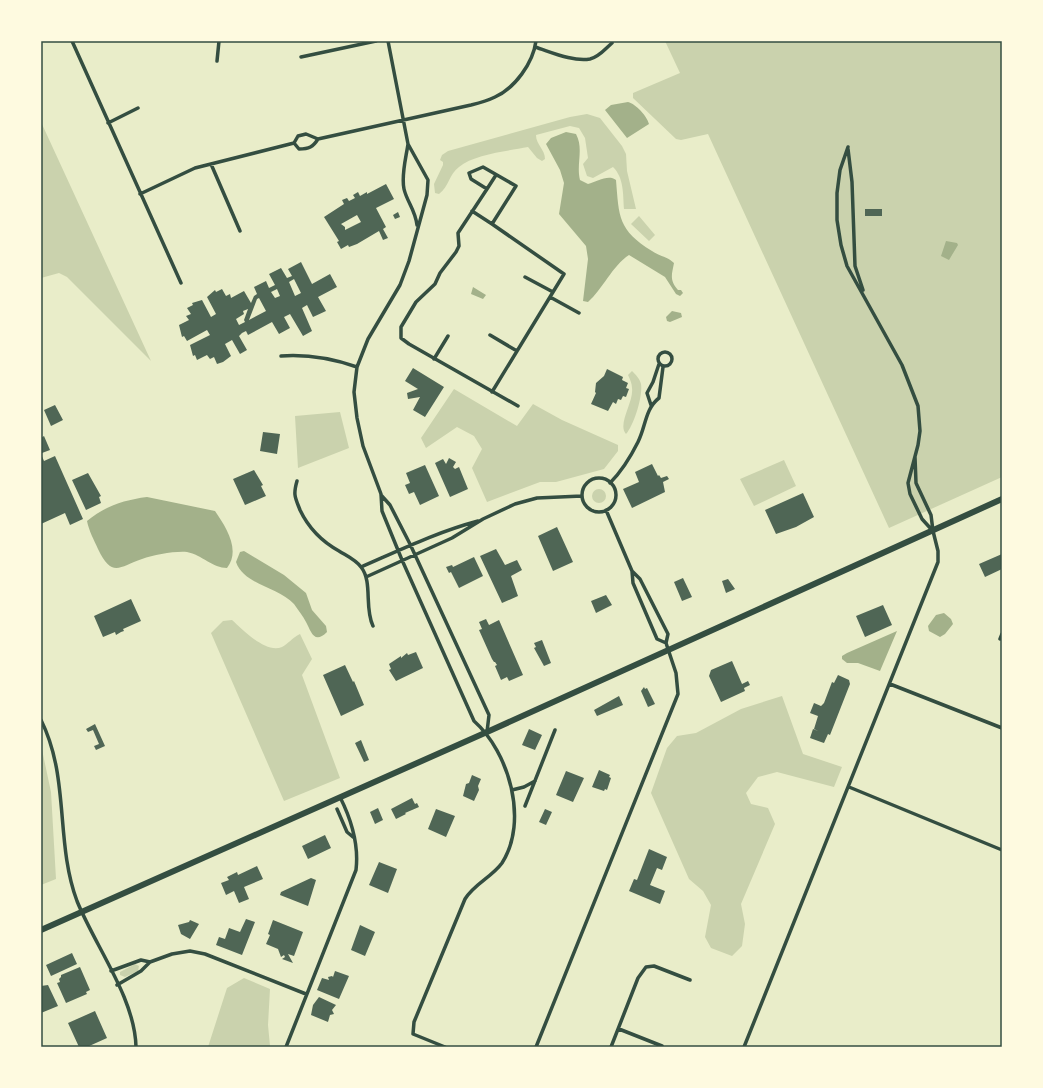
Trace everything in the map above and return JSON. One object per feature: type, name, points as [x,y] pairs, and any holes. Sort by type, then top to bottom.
[{"type":"main road","points":[[41,930],[487,732],[1002,499]]},
{"type":"street","points":[[72,41],[181,283]]},
{"type":"street","points":[[217,61],[219,41]]},
{"type":"street","points":[[301,57],[376,41]]},
{"type":"street","points":[[388,41],[408,144],[428,180],[427,195],[417,226],[409,261],[400,285],[368,339],[357,367],[354,392],[357,418],[363,446],[381,494],[382,511],[398,551],[474,721],[487,732],[504,768],[515,803],[514,824],[504,860],[495,870],[469,892],[465,899],[414,1022],[413,1034],[445,1047]]},
{"type":"street","points":[[140,194],[195,168],[294,144],[298,136],[306,134],[318,139],[471,105],[495,97],[512,86],[524,70],[535,48],[536,41]]},
{"type":"street","points":[[535,48],[570,57],[590,59],[600,54],[612,43]]},
{"type":"street","points":[[108,122],[138,108]]},
{"type":"street","points":[[294,144],[299,149],[307,149],[313,146],[318,139]]},
{"type":"street","points":[[408,144],[403,188],[415,213],[417,226]]},
{"type":"street","points":[[865,296],[855,266],[852,182],[848,147],[840,170],[837,193],[837,220],[847,266],[902,365],[918,406],[920,431],[908,483],[910,494],[922,519],[933,531]]},
{"type":"street","points":[[212,164],[240,231]]},
{"type":"street","points":[[487,189],[471,179],[469,173],[483,167],[516,186],[492,224]]},
{"type":"street","points":[[496,175],[458,233],[459,246],[456,252],[440,273],[435,284],[416,302],[401,327],[401,338],[434,359],[518,406]]},
{"type":"street","points":[[472,211],[564,274],[492,392]]},
{"type":"street","points":[[525,277],[553,292]]},
{"type":"street","points":[[550,297],[578,313]]},
{"type":"street","points":[[490,335],[517,351]]},
{"type":"street","points":[[434,359],[448,336]]},
{"type":"street","points":[[668,352],[672,356],[672,361],[668,366],[663,367],[659,364],[657,358],[659,354],[668,352]]},
{"type":"street","points":[[281,356],[304,354],[321,356],[357,367]]},
{"type":"street","points":[[651,404],[647,393],[653,382],[659,364]]},
{"type":"street","points":[[610,483],[617,476],[638,441],[651,404],[659,398],[663,367]]},
{"type":"street","points":[[744,1047],[938,562],[938,551],[931,515],[916,483],[915,458]]},
{"type":"street","points":[[601,479],[610,483],[613,487],[615,498],[614,503],[602,512],[591,510],[584,503],[582,496],[584,488],[591,481],[601,479]]},
{"type":"street","points":[[297,481],[294,494],[305,520],[314,534],[353,559],[361,567],[366,577],[368,613],[373,626]]},
{"type":"street","points":[[381,494],[390,505],[410,544],[489,715],[487,732]]},
{"type":"street","points":[[366,577],[452,538],[483,519],[515,504],[537,498],[582,496]]},
{"type":"street","points":[[606,510],[632,571],[633,583],[658,639],[666,643]]},
{"type":"street","points":[[361,567],[398,551],[410,544],[453,528],[483,519]]},
{"type":"street","points":[[536,1047],[676,701],[678,682],[666,643],[668,634],[640,579],[632,571]]},
{"type":"street","points":[[1000,639],[1002,634]]},
{"type":"street","points":[[890,684],[1002,728]]},
{"type":"street","points":[[41,720],[46,730],[60,780],[65,854],[77,901],[112,971],[134,1022],[136,1047]]},
{"type":"street","points":[[525,806],[555,730]]},
{"type":"street","points":[[512,790],[524,788],[536,780]]},
{"type":"street","points":[[849,787],[1002,850]]},
{"type":"street","points":[[286,1047],[356,870],[358,857],[351,823],[340,797]]},
{"type":"street","points":[[337,809],[347,832],[353,837]]},
{"type":"street","points":[[117,985],[141,972],[150,962],[172,954],[190,951],[205,954],[306,994]]},
{"type":"street","points":[[112,971],[141,960],[150,962]]},
{"type":"street","points":[[611,1047],[638,978],[646,967],[654,966],[690,980]]},
{"type":"street","points":[[619,1029],[662,1046]]},
{"type":"shaded area","points":[[665,41],[1002,41],[1002,477],[889,528],[708,134],[681,140],[676,139],[633,98],[633,93],[680,73]]},
{"type":"shaded area","points":[[628,102],[641,111],[649,124],[627,138],[605,110],[611,105]]},
{"type":"shaded area","points":[[587,114],[600,118],[622,146],[626,154],[627,171],[636,209],[624,209],[621,181],[617,171],[613,167],[593,178],[587,176],[583,164],[588,158],[585,138],[579,128],[570,126],[536,135],[537,142],[545,156],[545,159],[542,161],[537,158],[528,147],[482,156],[459,167],[453,173],[445,188],[439,194],[435,193],[434,184],[443,165],[443,162],[440,160],[442,155],[448,151],[570,117]]},
{"type":"shaded area","points":[[41,122],[151,361],[67,277],[59,273],[41,278]]},
{"type":"shaded area","points":[[566,132],[576,134],[578,140],[580,151],[580,180],[588,184],[606,178],[613,178],[616,180],[618,204],[622,222],[632,236],[655,253],[669,259],[674,263],[672,280],[678,290],[681,290],[683,293],[680,296],[676,294],[665,277],[629,255],[623,259],[588,302],[583,301],[588,259],[586,246],[559,214],[564,183],[560,170],[546,144],[551,138]]},
{"type":"shaded area","points":[[639,216],[655,235],[649,241],[631,224]]},
{"type":"shaded area","points":[[946,241],[957,243],[958,245],[949,260],[941,256]]},
{"type":"shaded area","points":[[473,287],[486,295],[483,299],[471,294]]},
{"type":"shaded area","points":[[672,311],[681,313],[682,317],[670,322],[667,321],[666,317]]},
{"type":"shaded area","points":[[632,371],[640,380],[641,396],[635,417],[626,434],[623,425],[632,394],[632,385],[628,375]]},
{"type":"shaded area","points":[[454,389],[517,426],[533,404],[562,420],[618,445],[618,451],[604,469],[556,482],[540,482],[487,502],[472,468],[482,449],[474,436],[457,427],[426,448],[421,438]]},
{"type":"shaded area","points":[[340,412],[349,448],[298,468],[295,416]]},
{"type":"shaded area","points":[[784,460],[796,486],[754,506],[740,479]]},
{"type":"shaded area","points":[[599,489],[604,491],[606,496],[604,501],[599,503],[594,501],[592,496],[594,491]]},
{"type":"shaded area","points":[[147,497],[215,511],[227,531],[232,546],[233,554],[227,568],[217,566],[187,552],[158,555],[117,568],[108,564],[98,549],[90,532],[87,521],[101,511],[115,504]]},
{"type":"shaded area","points":[[244,551],[284,575],[306,593],[312,610],[326,626],[327,632],[323,636],[316,637],[311,633],[294,604],[287,598],[254,581],[240,570],[236,562],[240,552]]},
{"type":"shaded area","points":[[944,613],[951,619],[953,624],[945,634],[940,637],[929,631],[928,626],[936,615]]},
{"type":"shaded area","points":[[232,620],[248,635],[269,647],[282,647],[300,634],[312,659],[302,675],[340,778],[284,801],[211,633],[223,621]]},
{"type":"shaded area","points":[[897,631],[880,671],[858,663],[847,663],[842,659],[842,656],[847,653]]},
{"type":"shaded area","points":[[782,696],[803,754],[842,767],[834,787],[777,772],[758,777],[746,793],[751,804],[768,808],[775,824],[741,904],[745,924],[742,946],[732,956],[711,948],[705,937],[711,905],[703,891],[689,879],[651,793],[667,748],[677,736],[696,733],[741,709]]},
{"type":"shaded area","points":[[41,745],[51,792],[56,879],[41,885]]},
{"type":"shaded area","points":[[135,964],[139,966],[138,971],[125,977],[120,975],[120,972]]},
{"type":"shaded area","points":[[244,978],[270,989],[268,1025],[270,1046],[208,1047],[227,988]]},
{"type":"building","points":[[386,184],[394,199],[376,208],[386,227],[383,229],[388,238],[383,240],[379,231],[357,244],[349,247],[348,245],[341,249],[337,242],[339,241],[324,217],[344,204],[342,200],[347,198],[349,201],[355,198],[353,195],[358,192],[360,196],[367,192],[367,194]],"holes":[[[357,215],[361,222],[345,230],[345,227],[341,224]]]},
{"type":"building","points":[[865,209],[882,209],[882,216],[865,216]]},
{"type":"building","points":[[398,212],[400,217],[395,219],[393,215]]},
{"type":"building","points":[[301,262],[312,284],[330,274],[337,287],[318,297],[326,311],[313,317],[307,305],[302,308],[312,331],[303,336],[290,314],[284,317],[290,328],[279,334],[272,322],[248,335],[246,331],[242,333],[239,336],[247,350],[240,354],[232,340],[225,344],[231,356],[223,362],[217,364],[214,357],[210,359],[207,355],[197,360],[195,355],[193,356],[190,345],[210,335],[207,330],[187,341],[184,336],[182,337],[179,325],[189,320],[186,316],[191,314],[187,308],[193,305],[192,303],[202,300],[211,317],[216,314],[207,297],[215,290],[216,292],[222,289],[226,296],[230,294],[231,298],[244,291],[251,303],[254,296],[257,294],[254,287],[266,281],[269,288],[275,285],[269,274],[281,268],[287,278],[292,276],[288,269]],"holes":[[[294,279],[301,293],[295,296],[289,282]],[[277,289],[280,296],[275,298],[271,292]],[[259,298],[266,311],[249,320],[257,299]],[[248,309],[244,320],[245,322],[239,325],[236,319],[244,314],[243,311]]]},
{"type":"building","points":[[413,368],[444,387],[425,417],[413,410],[420,397],[408,399],[407,393],[418,389],[405,381]]},
{"type":"building","points":[[607,369],[623,377],[622,380],[628,383],[626,388],[629,389],[626,397],[623,396],[621,400],[618,399],[616,404],[613,402],[608,411],[591,404],[596,393],[596,383],[604,376]]},
{"type":"building","points":[[55,405],[63,420],[51,426],[44,410]]},
{"type":"building","points":[[263,432],[280,434],[277,454],[260,451]]},
{"type":"building","points":[[44,436],[50,450],[42,453],[41,438]]},
{"type":"building","points":[[41,454],[44,461],[55,456],[83,519],[70,525],[65,513],[41,524]]},
{"type":"building","points":[[449,458],[456,462],[453,467],[455,469],[459,467],[468,489],[450,497],[435,463],[443,459],[446,464]]},
{"type":"building","points":[[652,464],[658,476],[659,475],[661,478],[667,476],[669,479],[663,482],[665,492],[632,508],[623,489],[639,482],[635,472]]},
{"type":"building","points":[[425,465],[439,496],[420,505],[414,492],[409,494],[405,485],[410,483],[406,473]]},
{"type":"building","points":[[254,470],[263,485],[261,486],[266,496],[245,505],[233,479]]},
{"type":"building","points":[[88,473],[101,496],[99,497],[101,503],[86,510],[72,480]]},
{"type":"building","points":[[803,493],[814,517],[796,527],[776,534],[765,510]]},
{"type":"building","points":[[557,527],[573,562],[553,571],[538,536]]},
{"type":"building","points":[[496,549],[505,565],[517,560],[522,570],[511,576],[518,596],[502,603],[480,556]]},
{"type":"building","points":[[1002,554],[1002,569],[985,577],[979,564]]},
{"type":"building","points":[[474,557],[483,576],[459,588],[451,572],[449,573],[446,567],[452,565],[453,567]]},
{"type":"building","points":[[683,578],[692,597],[682,601],[674,582]]},
{"type":"building","points":[[728,579],[735,589],[726,593],[722,581]]},
{"type":"building","points":[[606,595],[612,605],[596,613],[591,601]]},
{"type":"building","points":[[131,599],[141,621],[123,629],[124,631],[116,635],[115,632],[103,637],[94,616]]},
{"type":"building","points":[[883,605],[892,625],[865,637],[856,616]]},
{"type":"building","points":[[486,619],[489,625],[499,620],[523,675],[509,681],[507,677],[501,680],[495,666],[497,665],[492,659],[479,630],[482,629],[479,622]]},
{"type":"building","points":[[542,640],[551,663],[544,666],[534,648],[536,647],[534,643]]},
{"type":"building","points":[[416,652],[423,668],[396,681],[389,670],[391,669],[389,664],[407,653],[408,655]]},
{"type":"building","points":[[732,661],[742,684],[748,681],[750,685],[744,688],[745,691],[721,702],[709,676],[711,670]]},
{"type":"building","points":[[345,665],[353,682],[354,681],[364,705],[341,716],[323,675]]},
{"type":"building","points":[[838,675],[849,680],[850,684],[830,735],[828,734],[824,743],[810,738],[813,729],[818,731],[814,729],[818,716],[810,713],[814,703],[821,706],[824,703],[832,682],[834,683]]},
{"type":"building","points":[[644,687],[645,689],[647,688],[655,704],[648,707],[641,691]]},
{"type":"building","points":[[619,696],[623,705],[597,716],[594,710]]},
{"type":"building","points":[[95,724],[105,746],[96,750],[94,746],[99,744],[93,730],[88,732],[86,729]]},
{"type":"building","points":[[529,729],[542,735],[535,750],[522,745]]},
{"type":"building","points":[[361,740],[369,760],[364,762],[355,743]]},
{"type":"building","points":[[599,770],[610,775],[609,777],[611,778],[607,790],[605,789],[604,791],[592,787]]},
{"type":"building","points":[[566,771],[584,778],[573,802],[556,795]]},
{"type":"building","points":[[472,775],[481,779],[478,786],[479,790],[474,801],[463,796],[466,784],[469,783]]},
{"type":"building","points":[[412,798],[415,804],[417,803],[419,807],[396,819],[391,809]]},
{"type":"building","points":[[378,808],[383,820],[375,824],[370,812]]},
{"type":"building","points":[[436,809],[455,816],[446,837],[428,829]]},
{"type":"building","points":[[545,809],[552,812],[546,825],[539,822]]},
{"type":"building","points":[[325,835],[331,848],[308,859],[302,846]]},
{"type":"building","points":[[649,849],[667,857],[662,870],[657,868],[650,885],[665,891],[660,904],[629,891],[634,879],[637,880]]},
{"type":"building","points":[[379,862],[397,869],[388,893],[369,885]]},
{"type":"building","points":[[257,866],[263,879],[244,887],[249,899],[239,903],[234,891],[226,895],[221,883],[229,880],[227,877],[237,872],[238,875]]},
{"type":"building","points":[[311,878],[316,880],[308,906],[280,895],[281,892]]},
{"type":"building","points":[[246,919],[255,922],[242,955],[216,945],[219,937],[225,939],[229,928],[240,932]]},
{"type":"building","points":[[190,920],[199,924],[190,939],[181,934],[178,925],[189,922]]},
{"type":"building","points":[[273,920],[303,932],[294,956],[288,954],[293,963],[282,959],[285,957],[284,955],[281,957],[278,949],[266,944],[270,935],[268,934]]},
{"type":"building","points":[[360,925],[375,932],[365,956],[351,950]]},
{"type":"building","points":[[72,953],[77,964],[51,976],[46,965]]},
{"type":"building","points":[[80,967],[90,990],[86,992],[87,994],[66,1003],[57,983],[60,982],[59,979],[61,975]]},
{"type":"building","points":[[335,971],[349,976],[339,999],[317,990],[322,978],[329,980],[328,977],[333,977]]},
{"type":"building","points":[[48,985],[58,1006],[41,1013],[41,986]]},
{"type":"building","points":[[319,997],[336,1005],[332,1010],[334,1014],[330,1015],[328,1022],[311,1015],[313,1005]]},
{"type":"building","points":[[95,1011],[107,1038],[87,1047],[79,1047],[68,1023]]}]
